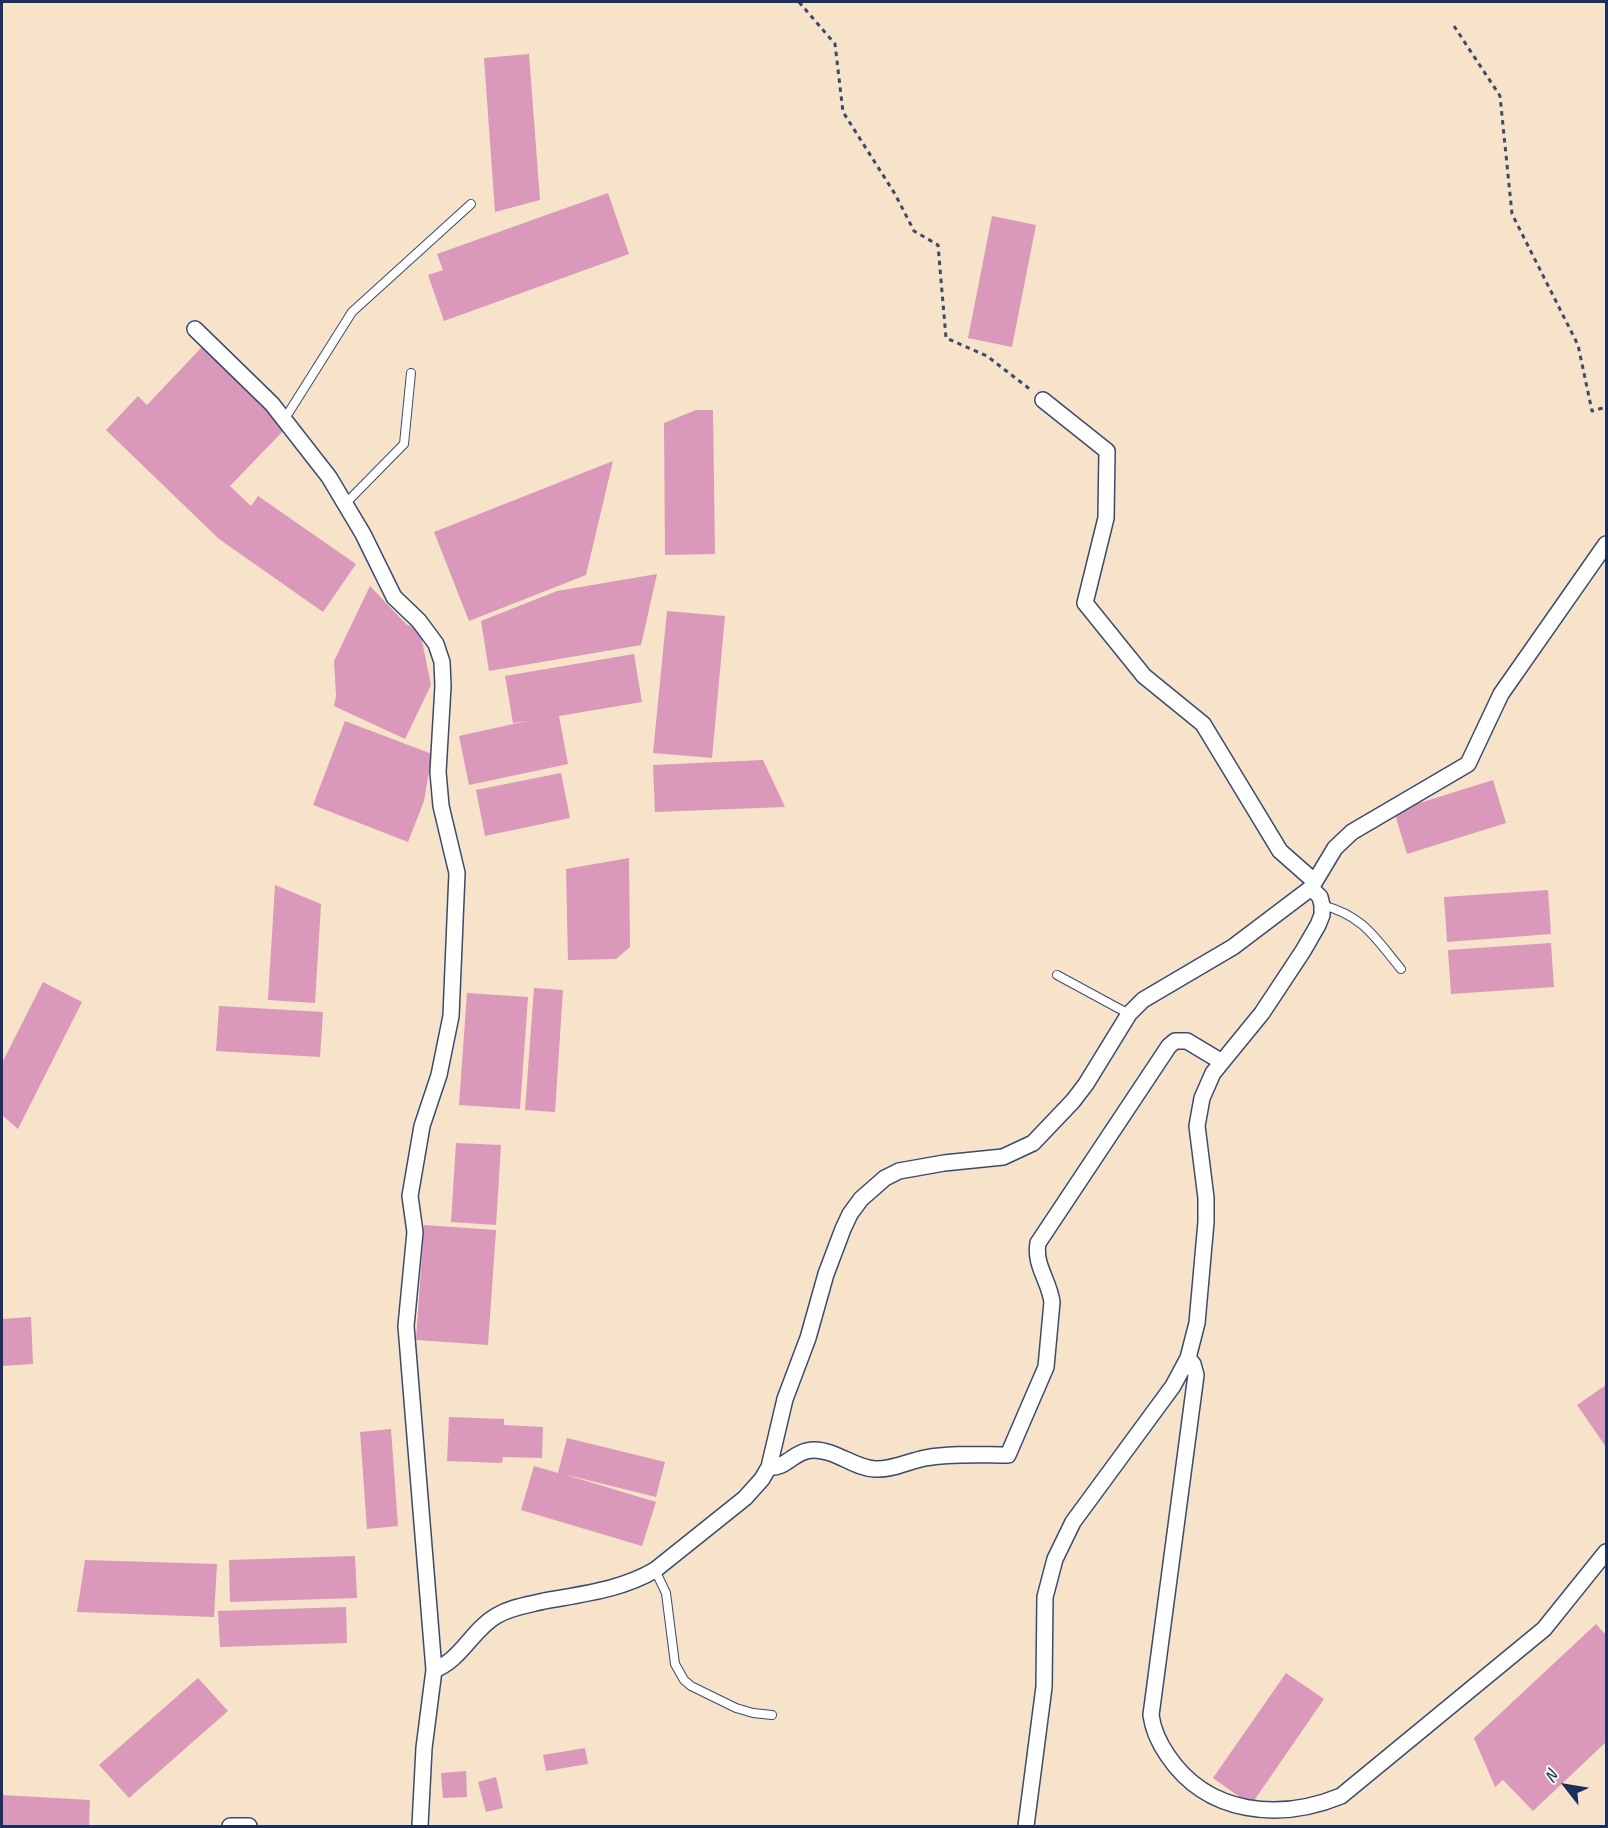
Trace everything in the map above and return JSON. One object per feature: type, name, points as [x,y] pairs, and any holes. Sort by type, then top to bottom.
[{"type":"street","points":[[195,329],[272,404],[329,477],[363,534],[394,597],[420,621],[436,644],[442,662],[443,686],[438,772],[441,806],[457,873],[451,1016],[439,1075],[423,1126],[410,1196],[415,1232],[406,1326],[434,1670],[424,1748],[420,1827]]},
{"type":"street","points":[[1026,1827],[1044,1686],[1045,1597],[1055,1559],[1073,1522],[1173,1386],[1188,1358],[1197,1323],[1206,1222],[1206,1198],[1197,1126],[1198,1111],[1208,1083],[1262,1013],[1303,951],[1322,915],[1320,897],[1312,884],[1280,852],[1203,724],[1144,676],[1085,603],[1106,518],[1107,452],[1043,400]]},
{"type":"street","points":[[434,1670],[449,1662],[484,1625],[509,1610],[617,1587],[655,1570],[745,1498],[762,1479],[769,1467],[785,1399],[808,1338],[826,1274],[843,1229],[861,1199],[885,1178],[899,1171],[1003,1157],[1033,1143],[1079,1093],[1129,1014],[1143,1000],[1233,946],[1312,884],[1335,848],[1352,832],[1468,764],[1502,694],[1606,544]]},
{"type":"street","points":[[769,1467],[780,1467],[797,1453],[816,1450],[825,1451],[862,1467],[875,1469],[885,1469],[942,1456],[1008,1455],[1046,1367],[1052,1302],[1051,1293],[1038,1263],[1036,1254],[1038,1243],[1169,1046],[1175,1041],[1187,1041],[1222,1062]]},
{"type":"street","points":[[1188,1358],[1194,1364],[1196,1375],[1151,1715],[1157,1740],[1178,1772],[1205,1793],[1221,1801],[1252,1809],[1274,1810],[1322,1804],[1341,1796],[1544,1629],[1606,1551]]},
{"type":"street","points":[[230,1827],[249,1827]]},
{"type":"lane","points":[[284,420],[352,312],[471,204]]},
{"type":"lane","points":[[345,504],[404,444],[411,373]]},
{"type":"lane","points":[[1322,905],[1341,910],[1364,925],[1401,969]]},
{"type":"lane","points":[[1057,975],[1129,1014]]},
{"type":"lane","points":[[655,1570],[666,1593],[675,1664],[684,1680],[691,1686],[736,1708],[772,1715]]},
{"type":"path","points":[[799,2],[835,44],[843,112],[895,194],[914,231],[938,244],[946,338],[987,356],[1043,400]]},
{"type":"path","points":[[1455,26],[1500,96],[1512,214],[1578,345],[1592,411],[1606,407]]},
{"type":"building","points":[[529,54],[540,200],[495,212],[484,58]]},
{"type":"building","points":[[608,193],[629,254],[444,321],[428,275],[443,270],[437,254]]},
{"type":"building","points":[[992,216],[1036,225],[1012,347],[968,338]]},
{"type":"building","points":[[203,346],[287,427],[230,486],[251,506],[258,496],[356,564],[323,612],[219,539],[106,430],[138,396],[147,405]]},
{"type":"building","points":[[696,410],[713,410],[715,554],[665,555],[664,423]]},
{"type":"building","points":[[613,461],[586,575],[469,621],[434,532]]},
{"type":"building","points":[[657,574],[641,645],[489,671],[481,621],[557,591]]},
{"type":"building","points":[[370,586],[406,624],[420,631],[431,685],[405,739],[334,706],[336,696],[334,661]]},
{"type":"building","points":[[667,611],[725,616],[712,758],[653,753]]},
{"type":"building","points":[[634,654],[642,702],[559,716],[568,764],[469,785],[459,736],[527,721],[513,723],[505,676]]},
{"type":"building","points":[[345,721],[432,754],[424,801],[408,842],[313,805]]},
{"type":"building","points":[[763,760],[785,807],[655,812],[653,765]]},
{"type":"building","points":[[561,773],[570,818],[485,836],[476,790]]},
{"type":"building","points":[[1493,780],[1506,823],[1407,854],[1394,811]]},
{"type":"building","points":[[629,858],[630,947],[616,959],[568,960],[566,869]]},
{"type":"building","points":[[275,885],[321,904],[315,1003],[268,1000]]},
{"type":"building","points":[[1548,890],[1551,934],[1447,942],[1444,897]]},
{"type":"building","points":[[1551,943],[1554,987],[1451,994],[1448,950]]},
{"type":"building","points":[[43,982],[82,1002],[18,1129],[2,1115],[2,1063]]},
{"type":"building","points":[[534,988],[563,990],[555,1112],[525,1110]]},
{"type":"building","points":[[467,993],[528,997],[520,1109],[459,1105]]},
{"type":"building","points":[[219,1006],[323,1012],[320,1057],[216,1051]]},
{"type":"building","points":[[456,1143],[501,1145],[496,1225],[451,1222]]},
{"type":"building","points":[[424,1225],[496,1230],[488,1345],[416,1340]]},
{"type":"building","points":[[31,1317],[33,1364],[2,1366],[2,1319]]},
{"type":"building","points":[[1606,1385],[1606,1447],[1577,1405]]},
{"type":"building","points":[[449,1417],[504,1419],[504,1425],[543,1427],[542,1458],[503,1457],[502,1463],[447,1461]]},
{"type":"building","points":[[391,1429],[398,1526],[367,1529],[360,1432]]},
{"type":"building","points":[[567,1438],[665,1462],[656,1497],[563,1474],[656,1502],[642,1546],[521,1510],[534,1466],[558,1473]]},
{"type":"building","points":[[355,1556],[357,1598],[230,1602],[229,1560]]},
{"type":"building","points":[[85,1560],[217,1564],[214,1617],[77,1612]]},
{"type":"building","points":[[346,1607],[347,1643],[220,1647],[218,1611]]},
{"type":"building","points":[[1596,1624],[1606,1635],[1606,1742],[1533,1811],[1503,1780],[1495,1787],[1474,1738]]},
{"type":"building","points":[[1286,1673],[1324,1699],[1251,1805],[1213,1778]]},
{"type":"building","points":[[198,1678],[228,1711],[129,1798],[99,1765]]},
{"type":"building","points":[[585,1748],[588,1764],[546,1771],[543,1755]]},
{"type":"building","points":[[466,1771],[467,1797],[443,1798],[441,1773]]},
{"type":"building","points":[[496,1777],[503,1808],[486,1812],[478,1782]]},
{"type":"building","points":[[2,1795],[90,1800],[89,1826],[2,1826]]}]
